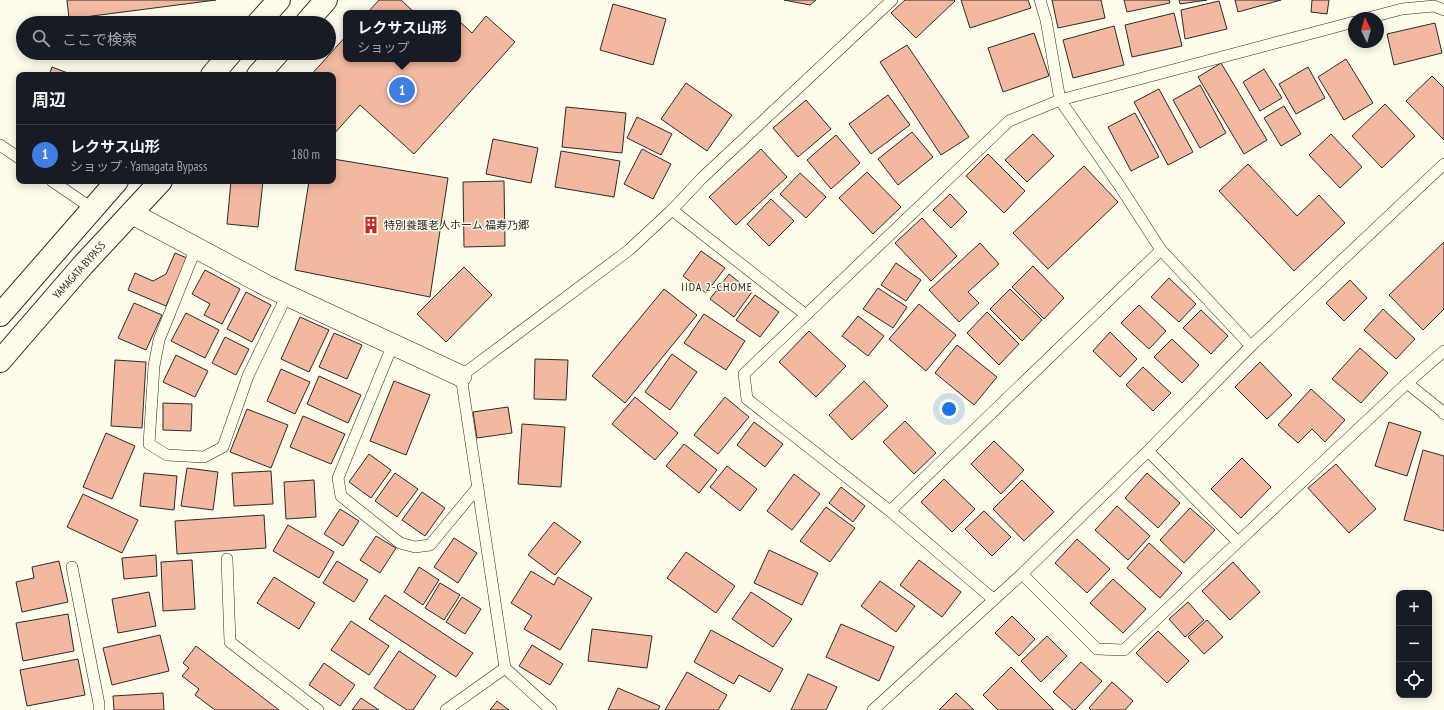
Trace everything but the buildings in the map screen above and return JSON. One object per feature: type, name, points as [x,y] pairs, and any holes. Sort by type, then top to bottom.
[{"type":"highway","points":[[264,16],[279,0]]},
{"type":"highway","points":[[312,16],[326,0]]},
{"type":"highway","points":[[215,72],[225,60]]},
{"type":"highway","points":[[261,72],[272,60]]},
{"type":"highway","points":[[0,314],[114,184]]},
{"type":"highway","name":"YAMAGATA BYPASS","points":[[0,361],[83,265],[158,184]]},
{"type":"highway","points":[[0,297],[91,212]]},
{"type":"highway","points":[[0,373],[83,265]]},
{"type":"street","points":[[131,213],[287,295],[461,376]]},
{"type":"lane","points":[[551,710],[505,668],[461,376],[629,250],[672,210],[702,178],[892,0]]},
{"type":"lane","points":[[1040,0],[1046,20],[1060,100],[1119,185],[1161,250],[1251,346]]},
{"type":"lane","points":[[1384,14],[1402,9],[1434,6],[1444,10]]},
{"type":"lane","points":[[993,599],[890,511],[747,399],[744,374],[1009,121],[1060,100],[1348,24]]},
{"type":"lane","points":[[0,145],[16,156]]},
{"type":"lane","points":[[873,710],[1022,574],[1148,451],[1251,346],[1444,164]]},
{"type":"lane","points":[[56,184],[91,212]]},
{"type":"lane","points":[[672,210],[806,315]]},
{"type":"lane","points":[[196,248],[159,340],[154,366],[149,444],[167,455],[204,457],[223,446],[248,376],[287,295]]},
{"type":"lane","points":[[890,511],[1161,250]]},
{"type":"lane","points":[[393,344],[338,478],[341,496],[400,543],[416,547],[430,545],[478,487]]},
{"type":"lane","points":[[1022,574],[1097,649],[1124,650],[1407,383],[1444,351]]},
{"type":"lane","points":[[1407,383],[1444,414]]},
{"type":"lane","points":[[1148,451],[1238,542]]},
{"type":"lane","points":[[227,559],[230,642],[318,710]]},
{"type":"lane","points":[[72,567],[99,710]]},
{"type":"lane","points":[[446,710],[505,668]]},
{"type":"place","name":"レクサス山形","points":[[402,90]]},
{"type":"place","name":"特別養護老人ホーム 福寿乃郷","points":[[371,225]]},
{"type":"district","name":"IIDA 2-CHOME","points":[[717,286]]}]
